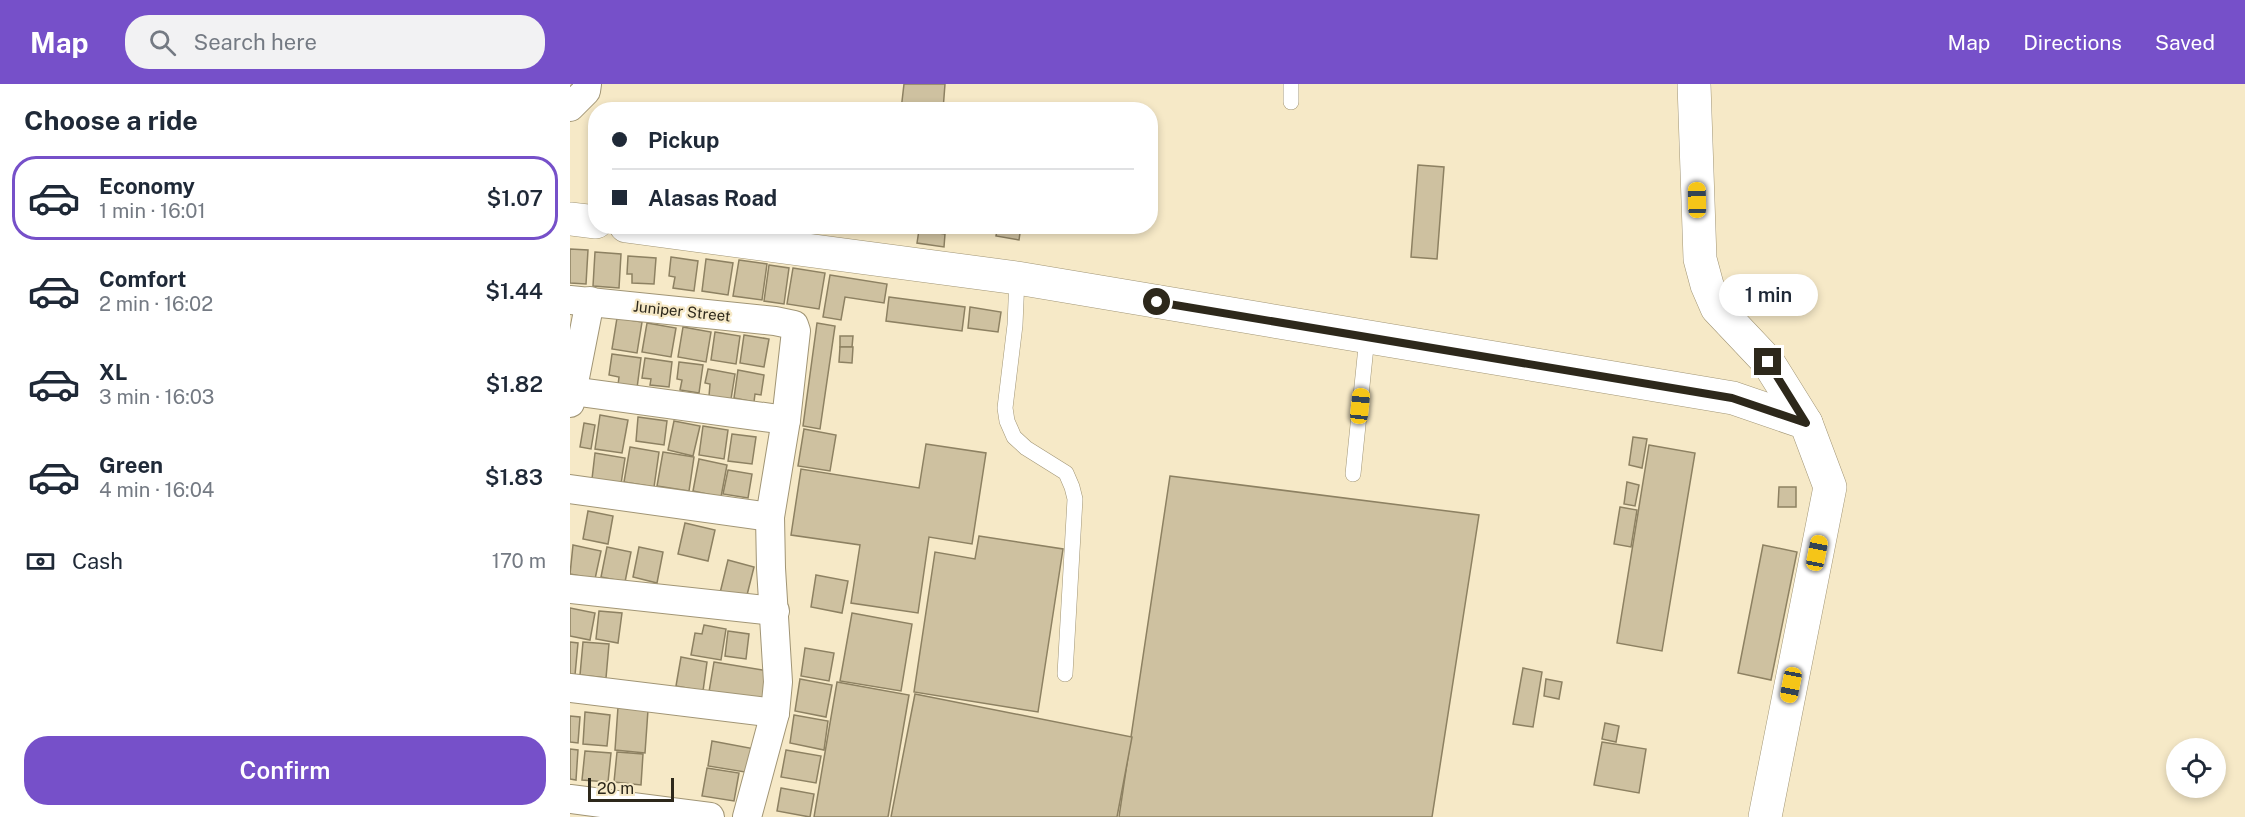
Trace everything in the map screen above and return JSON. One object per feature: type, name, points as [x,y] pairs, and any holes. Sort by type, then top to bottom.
[{"type":"street","points":[[570,107],[586,91],[587,84]]},
{"type":"street","points":[[1694,84],[1698,241],[1700,260],[1707,285],[1717,309],[1768,362],[1806,423],[1830,487],[1765,817]]},
{"type":"street","points":[[570,219],[588,221]]},
{"type":"street","points":[[686,234],[1017,278],[1732,398],[1806,423]]},
{"type":"street","points":[[580,301],[571,397],[786,420],[770,517],[778,682],[775,713],[747,817]]},
{"type":"street","name":"Juniper Street","points":[[580,301],[775,321],[794,325],[797,339],[786,420]]},
{"type":"street","points":[[570,489],[770,517]]},
{"type":"street","points":[[570,589],[775,611]]},
{"type":"street","points":[[570,688],[775,713]]},
{"type":"street","points":[[570,800],[710,817]]},
{"type":"lane","points":[[1290,102],[1291,84]]},
{"type":"lane","points":[[1017,278],[1015,324],[1005,408],[1007,422],[1014,437],[1026,448],[1066,473],[1075,499],[1065,674]]},
{"type":"lane","points":[[1353,474],[1367,337]]},
{"type":"building","points":[[904,84],[945,84],[944,102],[902,102]]},
{"type":"building","points":[[1418,165],[1444,167],[1437,259],[1411,257]]},
{"type":"building","points":[[918,234],[945,234],[944,247],[917,243]]},
{"type":"building","points":[[996,234],[1020,234],[1019,240],[996,236]]},
{"type":"building","points":[[570,249],[588,250],[586,284],[570,283]]},
{"type":"building","points":[[595,252],[621,254],[619,288],[593,286]]},
{"type":"building","points":[[628,256],[656,258],[654,284],[632,283],[632,274],[627,274]]},
{"type":"building","points":[[671,257],[698,261],[694,291],[673,288],[675,277],[669,276]]},
{"type":"building","points":[[706,259],[733,263],[728,295],[702,291]]},
{"type":"building","points":[[739,260],[767,264],[762,300],[733,296]]},
{"type":"building","points":[[769,265],[789,268],[784,304],[764,301]]},
{"type":"building","points":[[793,268],[825,273],[819,309],[787,304]]},
{"type":"building","points":[[830,275],[887,284],[884,303],[845,297],[841,320],[823,317]]},
{"type":"building","points":[[889,297],[965,307],[962,331],[886,321]]},
{"type":"building","points":[[970,307],[1001,312],[998,332],[968,328]]},
{"type":"building","points":[[617,318],[642,322],[637,353],[612,349]]},
{"type":"building","points":[[647,323],[676,328],[671,357],[642,352]]},
{"type":"building","points":[[817,323],[835,326],[820,429],[803,426]]},
{"type":"building","points":[[683,327],[711,332],[706,362],[678,357]]},
{"type":"building","points":[[715,332],[740,336],[736,364],[711,360]]},
{"type":"building","points":[[744,335],[769,339],[764,367],[740,363]]},
{"type":"building","points":[[840,336],[853,336],[852,347],[840,347]]},
{"type":"building","points":[[840,347],[853,347],[852,363],[839,362]]},
{"type":"building","points":[[612,354],[641,358],[637,388],[618,385],[619,377],[609,375]]},
{"type":"building","points":[[645,358],[672,362],[669,387],[650,385],[651,379],[642,378]]},
{"type":"building","points":[[679,362],[703,365],[699,393],[680,390],[682,380],[677,379]]},
{"type":"building","points":[[708,369],[735,374],[731,399],[709,396],[710,384],[705,383]]},
{"type":"building","points":[[738,370],[764,375],[761,395],[755,394],[754,402],[734,398]]},
{"type":"building","points":[[600,415],[628,420],[622,453],[595,449]]},
{"type":"building","points":[[638,417],[667,421],[664,445],[636,441]]},
{"type":"building","points":[[674,421],[700,426],[693,456],[668,450]]},
{"type":"building","points":[[584,423],[595,425],[591,449],[580,447]]},
{"type":"building","points":[[703,426],[728,430],[724,459],[699,455]]},
{"type":"building","points":[[804,429],[836,435],[830,471],[798,466]]},
{"type":"building","points":[[732,434],[756,437],[752,464],[728,461]]},
{"type":"building","points":[[1633,437],[1647,439],[1642,468],[1629,465]]},
{"type":"building","points":[[926,444],[986,453],[972,544],[929,537],[918,613],[851,603],[860,545],[791,535],[801,469],[919,488]]},
{"type":"building","points":[[1649,445],[1695,453],[1662,651],[1617,643]]},
{"type":"building","points":[[630,447],[659,452],[654,487],[624,482]]},
{"type":"building","points":[[663,452],[694,457],[689,491],[657,486]]},
{"type":"building","points":[[595,453],[625,458],[621,484],[592,479]]},
{"type":"building","points":[[699,459],[727,465],[721,497],[693,491]]},
{"type":"building","points":[[728,470],[752,474],[748,498],[723,494]]},
{"type":"building","points":[[1170,476],[1479,515],[1432,817],[1119,817]]},
{"type":"building","points":[[1627,482],[1639,485],[1635,506],[1624,504]]},
{"type":"building","points":[[1779,487],[1796,487],[1796,507],[1778,507]]},
{"type":"building","points":[[1620,507],[1637,510],[1631,547],[1614,544]]},
{"type":"building","points":[[588,511],[613,516],[608,544],[583,539]]},
{"type":"building","points":[[685,523],[715,530],[708,561],[678,554]]},
{"type":"building","points":[[979,536],[1063,549],[1038,712],[914,692],[935,552],[975,559]]},
{"type":"building","points":[[573,545],[601,551],[595,579],[570,574]]},
{"type":"building","points":[[1763,545],[1797,552],[1771,680],[1738,673]]},
{"type":"building","points":[[607,547],[631,552],[625,582],[601,577]]},
{"type":"building","points":[[639,547],[663,552],[657,583],[633,577]]},
{"type":"building","points":[[728,560],[754,567],[746,599],[720,593]]},
{"type":"building","points":[[816,575],[848,581],[842,613],[811,607]]},
{"type":"building","points":[[570,608],[595,613],[590,640],[570,636]]},
{"type":"building","points":[[599,611],[622,613],[618,643],[596,639]]},
{"type":"building","points":[[852,613],[912,624],[901,691],[840,681]]},
{"type":"building","points":[[704,625],[726,629],[721,660],[691,655],[695,633],[702,634]]},
{"type":"building","points":[[728,631],[749,634],[746,659],[725,656]]},
{"type":"building","points":[[570,642],[578,643],[575,675],[570,675]]},
{"type":"building","points":[[583,642],[609,644],[606,678],[580,675]]},
{"type":"building","points":[[805,648],[834,653],[829,681],[801,676]]},
{"type":"building","points":[[681,657],[707,662],[703,691],[676,686]]},
{"type":"building","points":[[714,662],[768,671],[763,702],[709,692]]},
{"type":"building","points":[[1523,668],[1542,672],[1533,727],[1513,724]]},
{"type":"building","points":[[800,679],[832,685],[826,717],[795,711]]},
{"type":"building","points":[[1546,679],[1562,682],[1559,699],[1544,696]]},
{"type":"building","points":[[837,682],[909,695],[888,817],[814,817]]},
{"type":"building","points":[[915,694],[1132,737],[1117,817],[891,817]]},
{"type":"building","points":[[618,707],[648,710],[645,753],[615,750]]},
{"type":"building","points":[[585,712],[610,715],[607,746],[583,744]]},
{"type":"building","points":[[794,715],[828,721],[824,750],[790,743]]},
{"type":"building","points":[[570,716],[580,717],[578,743],[570,742]]},
{"type":"building","points":[[1605,723],[1619,726],[1616,742],[1602,739]]},
{"type":"building","points":[[712,741],[755,749],[751,773],[708,766]]},
{"type":"building","points":[[1602,742],[1646,749],[1639,793],[1594,785]]},
{"type":"building","points":[[570,749],[578,750],[576,780],[570,779]]},
{"type":"building","points":[[786,750],[821,756],[816,783],[781,777]]},
{"type":"building","points":[[585,751],[611,753],[608,782],[582,780]]},
{"type":"building","points":[[617,752],[643,754],[641,785],[614,782]]},
{"type":"building","points":[[707,768],[739,773],[734,801],[702,796]]},
{"type":"building","points":[[781,788],[814,794],[810,817],[777,811]]},
{"type":"route","points":[[1157,302],[1732,398],[1806,423],[1768,362]]}]
